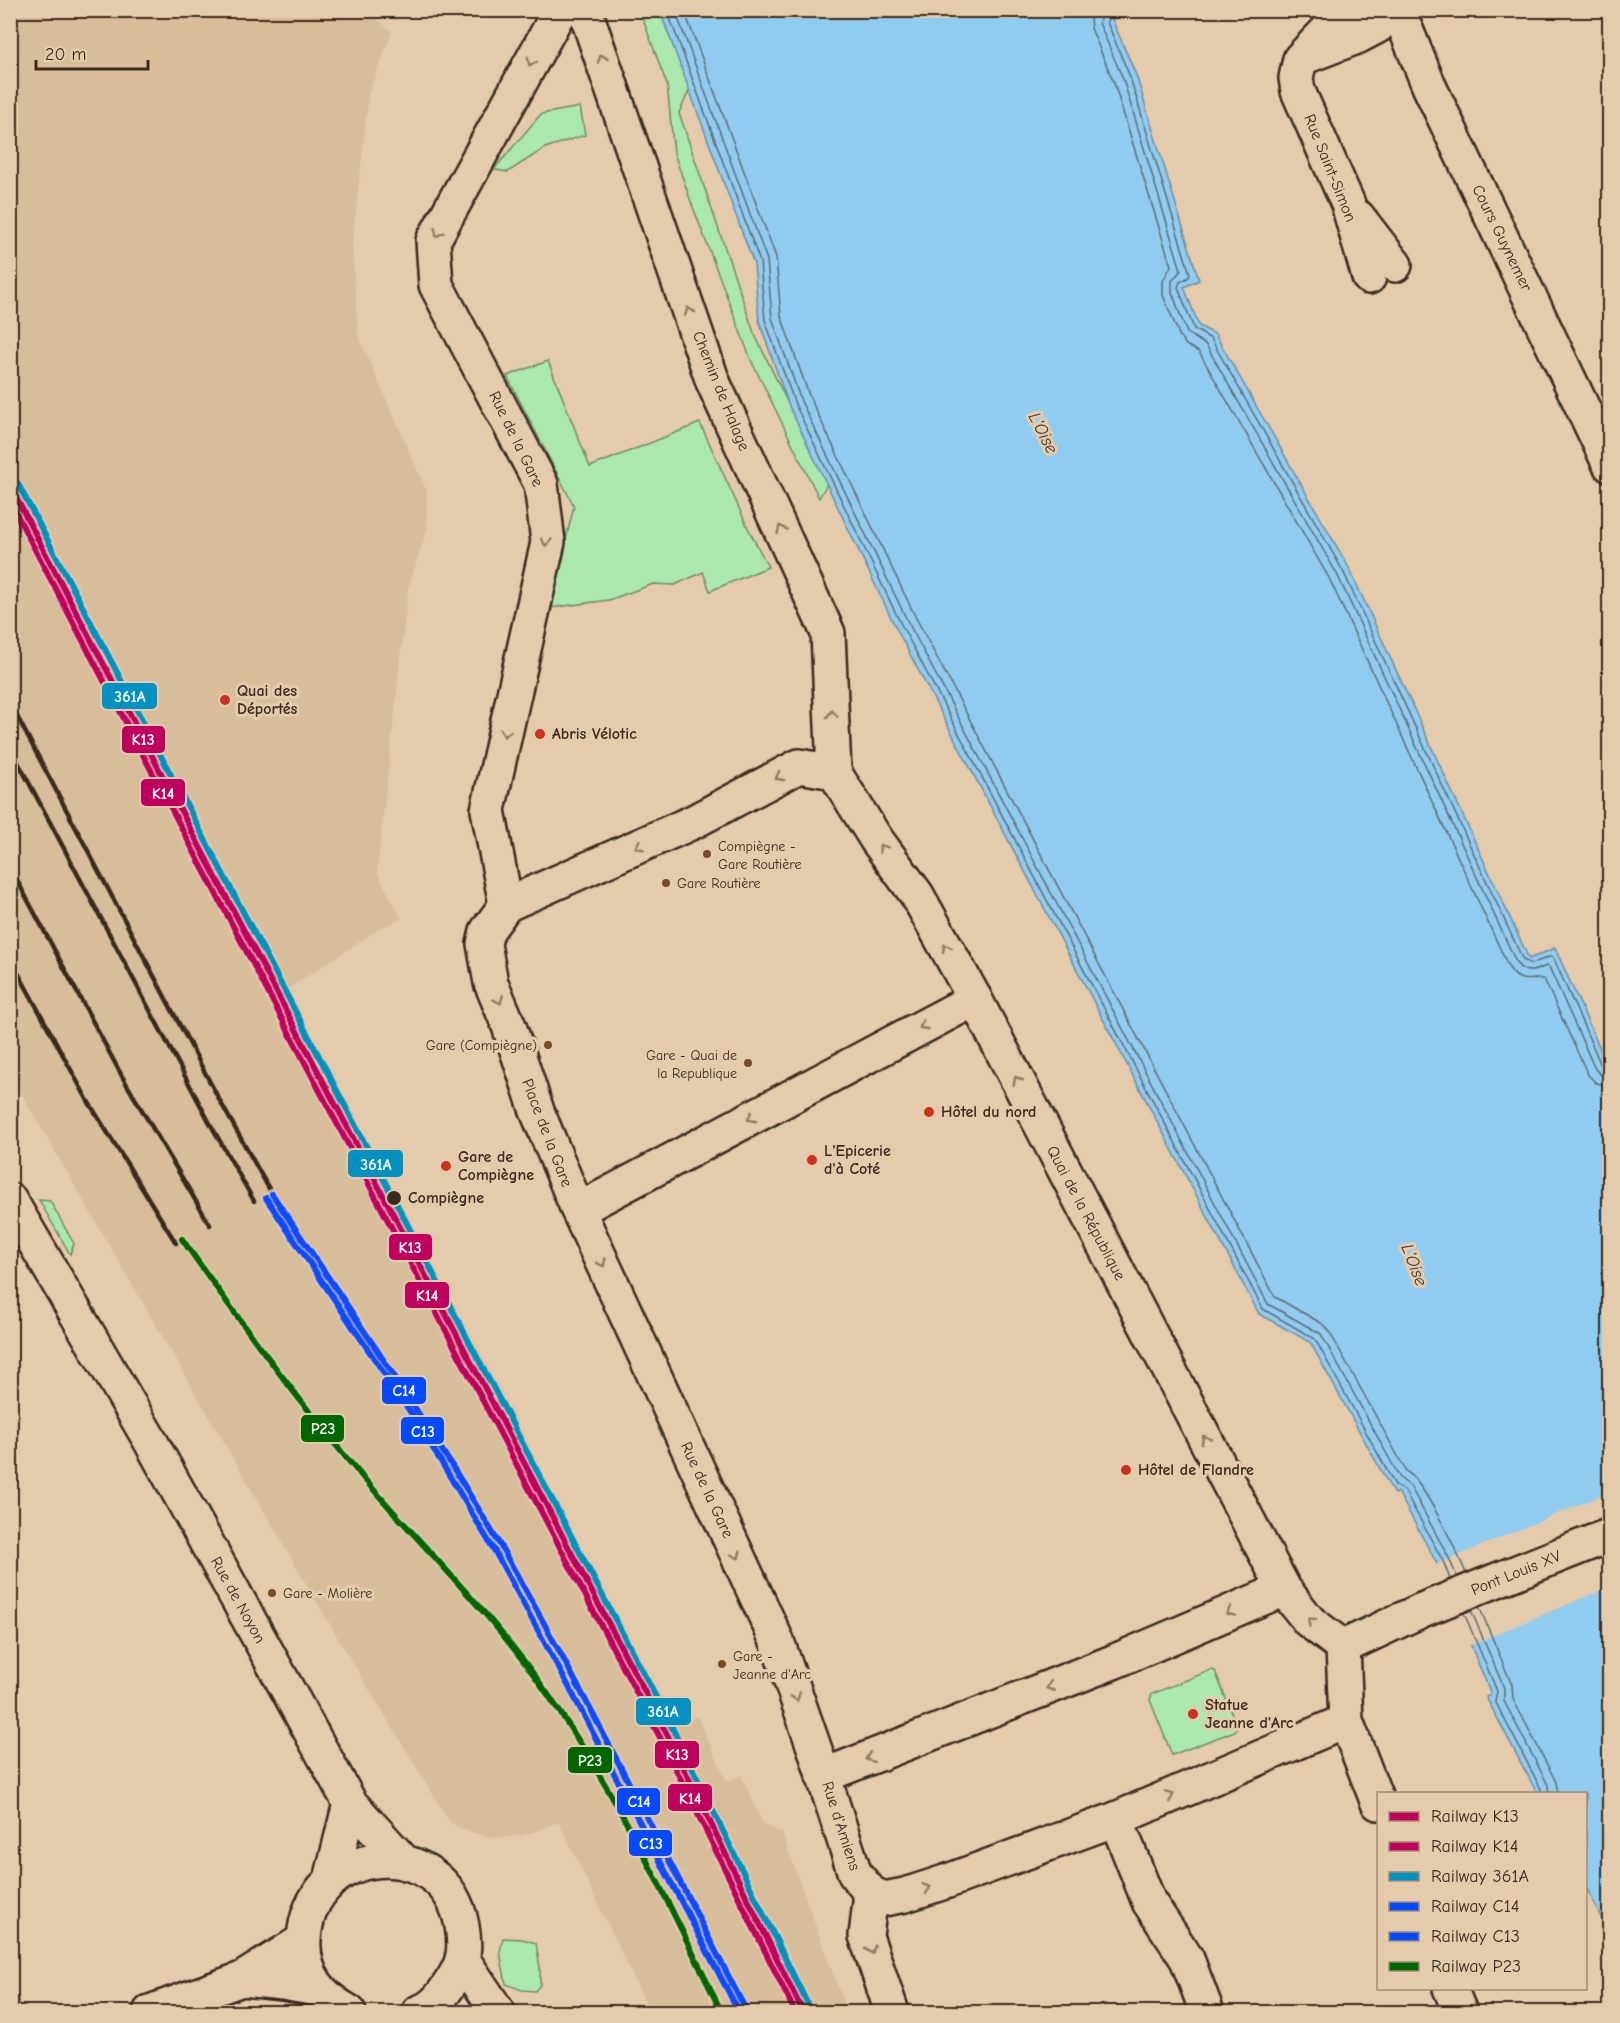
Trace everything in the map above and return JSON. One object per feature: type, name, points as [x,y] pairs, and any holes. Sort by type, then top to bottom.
[{"type":"street","name":"Rue de la Gare","points":[[506,905],[488,810],[548,542],[541,484],[436,285],[433,241],[560,10]]},
{"type":"street","name":"Chemin de Halage","points":[[585,10],[713,382],[828,633],[834,772]]},
{"type":"street","points":[[1300,59],[1347,10]]},
{"type":"street","points":[[1300,59],[1359,36],[1378,26],[1387,10]]},
{"type":"street","name":"Cours Guynemer","points":[[1398,10],[1429,86],[1610,465]]},
{"type":"street","name":"Rue Saint-Simon","points":[[1300,59],[1296,78],[1298,91],[1348,204],[1382,271]]},
{"type":"street","name":"Place de la Gare","points":[[834,772],[799,766],[693,822],[506,905],[487,931],[484,944],[491,983],[503,1011],[537,1112],[578,1210],[975,999]]},
{"type":"street","name":"Quai de la République","points":[[834,772],[876,839],[917,895],[975,999],[1284,1589],[1309,1621],[1342,1647]]},
{"type":"street","name":"Rue de Noyon","points":[[10,1200],[125,1398],[350,1803],[405,1863]]},
{"type":"street","name":"Rue de la Gare","points":[[578,1210],[777,1641],[823,1776]]},
{"type":"street","name":"Pont Louis XV","points":[[1342,1647],[1422,1610],[1610,1535]]},
{"type":"street","name":"Rue d'Amiens","points":[[871,1893],[855,1874],[823,1776],[1113,1662],[1284,1589]]},
{"type":"street","points":[[1342,1647],[1346,1721],[1377,1800]]},
{"type":"street","points":[[892,2013],[866,1936],[871,1893],[884,1899],[905,1895],[1116,1819],[1346,1721]]},
{"type":"street","points":[[331,1880],[350,1803]]},
{"type":"street","points":[[1116,1819],[1149,1902],[1187,1959],[1207,2013]]},
{"type":"street","points":[[349,2013],[335,2005],[317,1989],[306,1967],[304,1940],[311,1907],[331,1880],[347,1869],[366,1862],[386,1860],[405,1863],[428,1873],[447,1890],[460,1913],[465,1941],[463,1960],[446,1992],[419,2013]]},
{"type":"street","points":[[150,2013],[242,1979],[304,1940]]},
{"type":"street","points":[[463,1960],[498,2013]]},
{"type":"street","points":[[242,1979],[317,1989]]},
{"type":"shaded area","points":[[10,11],[368,11],[392,32],[369,92],[352,246],[358,335],[427,492],[427,529],[408,589],[377,872],[401,918],[379,929],[286,990],[497,1383],[673,1727],[697,1716],[727,1782],[741,1775],[763,1824],[782,1833],[847,2012],[650,2012],[559,1822],[525,1835],[493,1838],[462,1829],[450,1822],[339,1640],[11,1076]]},
{"type":"green space","points":[[640,11],[660,11],[690,89],[679,113],[754,333],[827,484],[819,498],[751,360],[690,199],[674,153],[667,85]]},
{"type":"green space","points":[[580,107],[585,135],[545,148],[508,172],[495,170],[541,114]]},
{"type":"green space","points":[[548,361],[590,467],[700,423],[768,567],[710,591],[703,572],[675,585],[653,584],[609,600],[549,608],[574,506],[507,376]]},
{"type":"green space","points":[[39,1200],[50,1201],[74,1244],[70,1254]]},
{"type":"green space","points":[[1211,1670],[1215,1671],[1237,1727],[1235,1731],[1172,1755],[1150,1700],[1152,1694]]},
{"type":"green space","points":[[503,1938],[522,1939],[536,1943],[540,1985],[535,1991],[522,1990],[506,1984],[500,1952]]},
{"type":"water","name":"L'Oise","points":[[660,11],[1115,11],[1118,17],[1112,19],[1136,75],[1199,280],[1184,287],[1199,326],[1215,334],[1349,568],[1529,959],[1555,948],[1609,1069],[1609,1933],[1587,1889],[1587,1792],[1536,1792],[1486,1697],[1491,1694],[1437,1564],[1398,1492],[1394,1494],[1310,1342],[1259,1314],[895,626],[789,406],[759,321],[754,264]]},
{"type":"pier","points":[[1609,1492],[1609,1587],[1468,1646],[1435,1565]]},
{"type":"railway","points":[[10,703],[221,1103],[272,1194]]},
{"type":"railway","points":[[10,747],[212,1127],[254,1201]]},
{"type":"railway","points":[[10,867],[123,1078],[210,1225]]},
{"type":"railway","points":[[10,958],[88,1101],[176,1243]]},
{"type":"rail line","name":"361A","points":[[17,482],[678,1739],[810,2009]]},
{"type":"rail line","name":"K13","points":[[10,486],[671,1742],[803,2012]]},
{"type":"rail line","name":"K14","points":[[10,502],[664,1745],[795,2012]]},
{"type":"rail line","name":"C14","points":[[272,1194],[417,1411],[500,1545],[595,1719],[747,2012]]},
{"type":"rail line","name":"C13","points":[[266,1198],[419,1425],[494,1550],[569,1687],[739,2012]]},
{"type":"rail line","name":"P23","points":[[182,1239],[268,1358],[336,1445],[480,1608],[547,1693],[596,1769],[640,1848],[720,2009]]},
{"type":"place","name":"Quai des Déportés","points":[[225,700]]},
{"type":"place","name":"Abris Vélotic","points":[[540,734]]},
{"type":"place","name":"Compiègne - Gare Routière","points":[[707,854]]},
{"type":"place","name":"Gare Routière","points":[[666,883]]},
{"type":"place","name":"Gare (Compiègne)","points":[[548,1045]]},
{"type":"place","name":"Gare - Quai de la Republique","points":[[748,1063]]},
{"type":"place","name":"Hôtel du nord","points":[[929,1112]]},
{"type":"place","name":"L'Epicerie d'à Coté","points":[[812,1160]]},
{"type":"place","name":"Gare de Compiègne","points":[[446,1166]]},
{"type":"place","name":"Compiègne","points":[[394,1198]]},
{"type":"place","name":"Hôtel de Flandre","points":[[1126,1470]]},
{"type":"place","name":"Gare - Molière","points":[[272,1593]]},
{"type":"place","name":"Gare - Jeanne d'Arc","points":[[722,1664]]},
{"type":"place","name":"Statue Jeanne d'Arc","points":[[1193,1714]]}]
